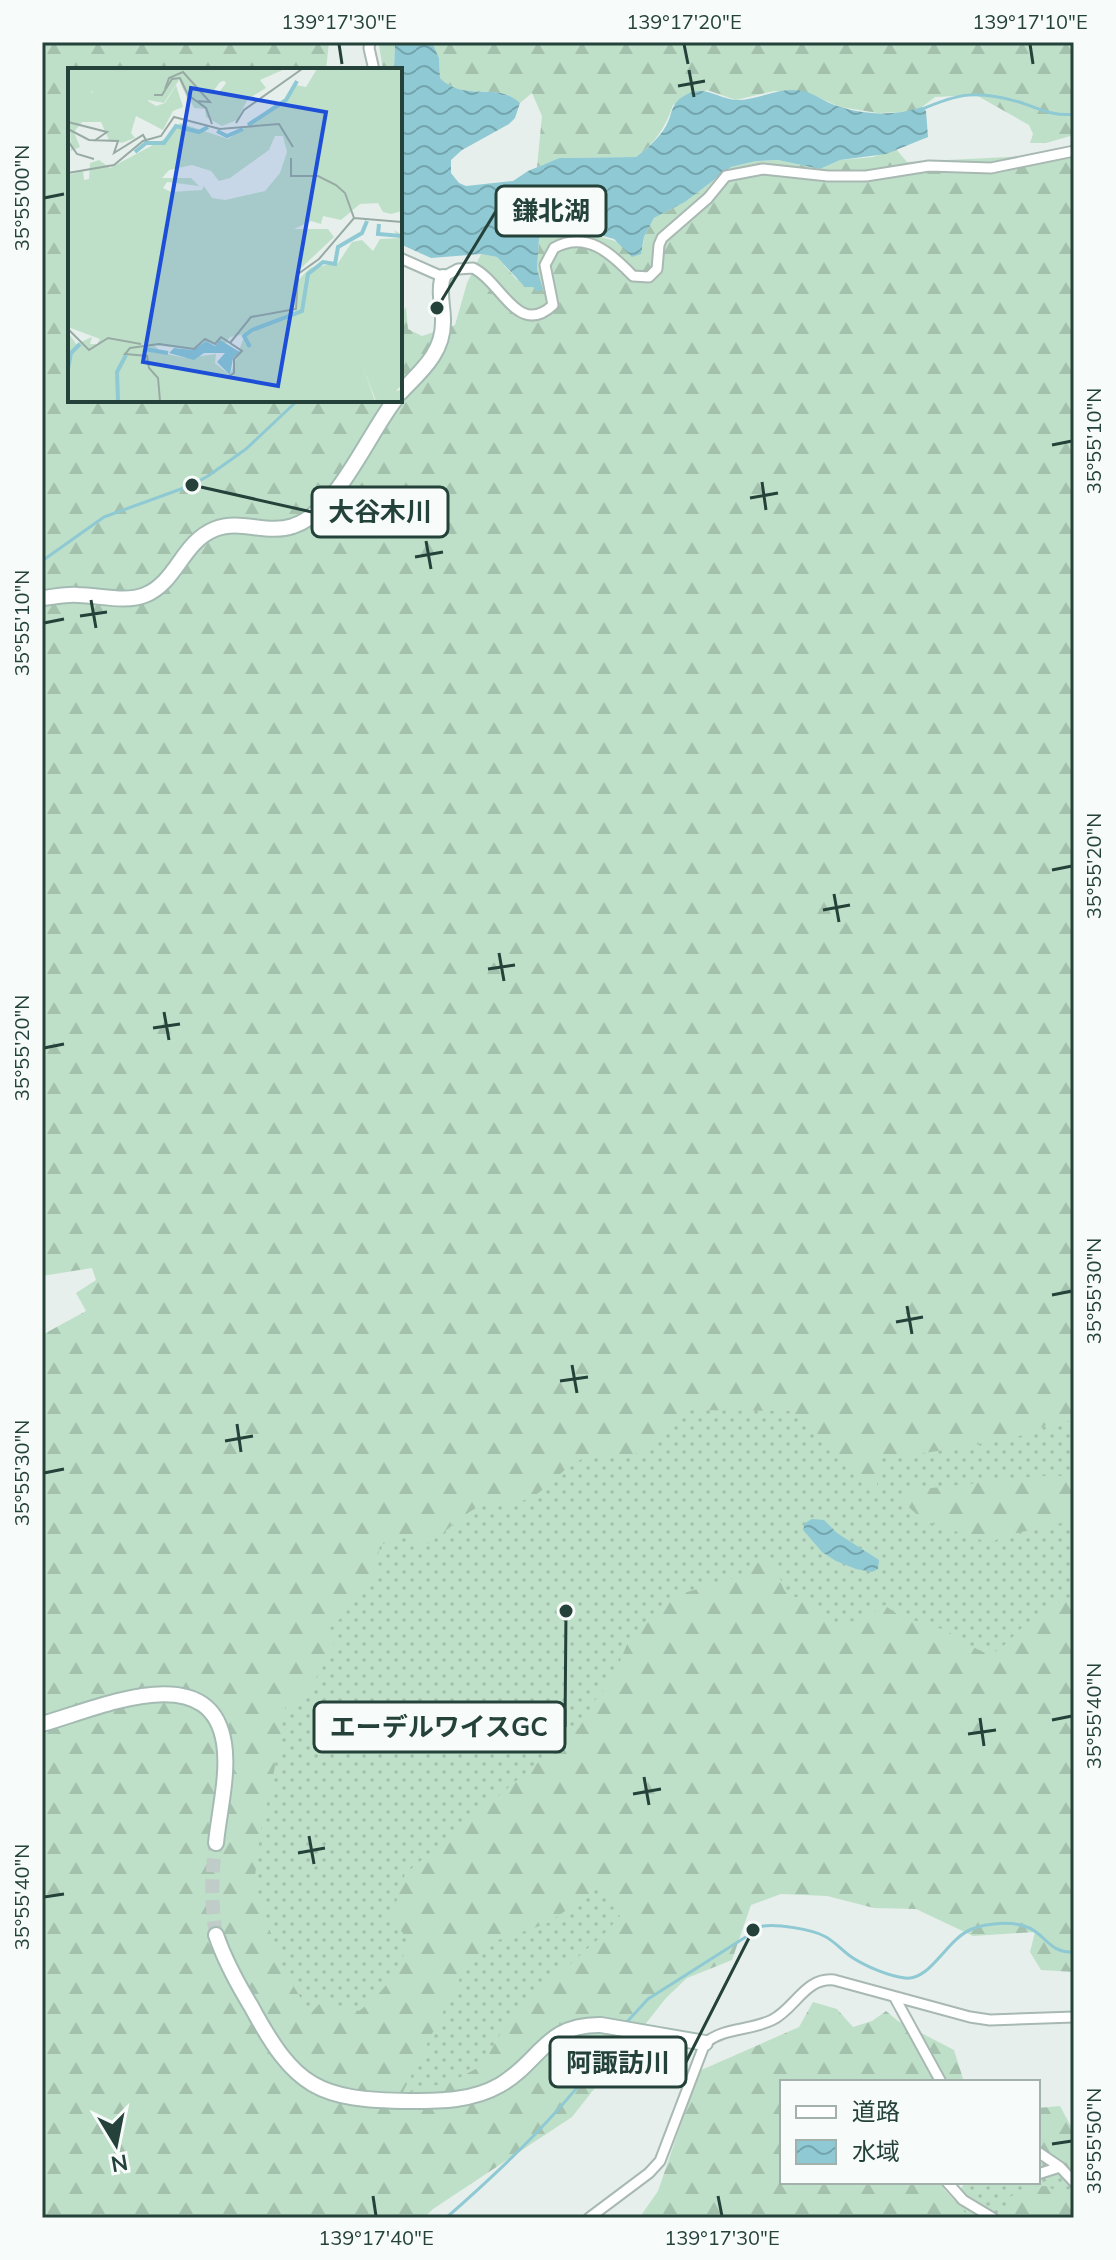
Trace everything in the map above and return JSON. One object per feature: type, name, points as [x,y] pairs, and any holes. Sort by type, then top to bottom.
[{"type":"street","points":[[370,42],[374,68]]},
{"type":"street","points":[[443,277],[458,269],[473,268],[492,283],[511,305],[523,314],[534,315],[546,312],[553,305],[545,265],[554,248],[570,242],[589,243],[610,253],[633,276],[649,277],[657,269],[662,238],[708,198],[726,176],[763,169],[828,176],[866,176],[929,166],[991,168],[1074,151]]},
{"type":"street","points":[[402,259],[443,277]]},
{"type":"street","points":[[402,391],[433,358],[439,346],[443,323],[443,277]]},
{"type":"street","points":[[42,598],[75,594],[125,598],[144,596],[168,578],[200,536],[217,528],[242,525],[274,529],[294,526],[317,513],[343,484],[377,424],[394,402]]},
{"type":"street","points":[[42,1724],[156,1693],[179,1694],[202,1705],[218,1725],[224,1743],[216,1843]]},
{"type":"street","points":[[216,1935],[224,1960],[277,2052],[305,2079],[346,2098],[440,2101],[464,2098],[500,2084],[552,2038],[570,2027],[601,2025],[705,2043]]},
{"type":"street","points":[[589,2218],[649,2173],[660,2161],[705,2043],[722,2032],[774,2019],[819,1980],[834,1980],[990,2020],[1074,2017]]},
{"type":"street","points":[[895,1998],[940,2080]]},
{"type":"street","points":[[1040,2153],[1060,2167],[1074,2182]]},
{"type":"street","points":[[1040,2173],[1060,2167]]},
{"type":"street","points":[[949,2184],[963,2200],[993,2218]]},
{"type":"green space","points":[[42,42],[329,42],[326,68],[68,68],[68,402],[402,402],[402,314],[406,307],[408,329],[422,336],[455,325],[467,283],[481,254],[497,257],[516,279],[543,289],[537,269],[539,238],[568,225],[616,242],[632,256],[643,246],[654,218],[685,202],[731,167],[778,160],[820,169],[840,160],[873,157],[896,149],[907,162],[1047,155],[1074,149],[1074,1422],[1051,1423],[1023,1435],[982,1444],[879,1458],[876,1498],[790,1411],[684,1410],[662,1439],[646,1450],[583,1458],[533,1496],[519,1502],[482,1505],[432,1541],[415,1549],[404,1537],[380,1545],[378,1571],[344,1615],[328,1630],[335,1647],[302,1701],[286,1704],[260,1834],[254,1885],[283,1968],[310,2014],[322,2001],[359,2011],[384,1988],[402,1959],[407,1938],[391,1919],[405,1874],[579,1728],[595,1700],[611,1682],[629,1640],[674,1596],[737,1577],[764,1558],[779,1574],[784,1590],[792,1598],[806,1595],[840,1626],[869,1615],[884,1605],[900,1616],[945,1630],[982,1652],[998,1651],[1041,1612],[1074,1598],[1074,1972],[1041,1970],[1030,1952],[1035,1932],[973,1936],[916,1909],[874,1908],[827,1896],[781,1894],[751,1905],[732,1960],[687,1978],[666,1998],[572,2117],[424,2218],[42,2218],[42,1335],[86,1311],[76,1293],[96,1280],[92,1268],[42,1276]],"holes":[[[598,1888],[620,1916],[532,1998],[499,2036],[483,2065],[453,2081],[402,2094],[462,1974],[490,1943],[548,1923]]]},
{"type":"green space","points":[[371,42],[395,42],[394,68],[383,68],[379,45]]},
{"type":"green space","points":[[432,42],[1074,42],[1074,135],[1046,143],[1030,143],[1033,134],[1029,125],[976,95],[935,97],[922,107],[908,112],[878,113],[840,107],[813,95],[774,91],[736,100],[707,90],[673,105],[659,134],[636,157],[559,158],[537,167],[542,116],[532,93],[520,103],[502,93],[470,91],[450,85],[440,78],[439,58]]},
{"type":"green space","points":[[1074,1005],[1074,1828],[871,1771],[533,2104],[42,2218],[42,1630]]},
{"type":"green space","points":[[1040,1476],[1074,1476],[1074,1520],[1004,1536],[990,1543],[923,1520],[903,1502],[913,1490]]},
{"type":"green space","points":[[813,2002],[837,2009],[853,2027],[872,2021],[886,2011],[898,2021],[954,2050],[963,2080],[780,2080],[780,2184],[942,2184],[970,2218],[643,2218],[642,2214],[658,2191],[699,2071],[799,2027]]},
{"type":"green space","points":[[1060,2106],[1074,2132],[1074,2173],[1058,2157],[1040,2158],[1040,2108]]},
{"type":"green space","points":[[1040,2143],[1074,2156],[1074,2218],[943,2218],[964,2184],[1040,2184]]},
{"type":"green space","points":[[1046,2186],[1057,2191],[1069,2189],[1074,2193],[1074,2218],[1020,2218],[1009,2214],[1010,2197],[1025,2187]]},
{"type":"water","points":[[395,42],[432,42],[439,58],[440,78],[450,85],[470,91],[502,93],[520,103],[515,118],[509,124],[462,150],[451,160],[451,173],[466,186],[513,181],[559,158],[636,157],[663,130],[676,102],[698,91],[737,100],[786,90],[803,91],[843,108],[877,113],[922,107],[926,111],[928,137],[886,154],[840,160],[820,169],[778,160],[731,167],[685,202],[654,218],[644,237],[641,254],[632,257],[614,239],[564,225],[539,238],[537,269],[543,289],[537,292],[533,287],[525,287],[497,257],[481,254],[431,258],[402,245],[402,68],[394,68]]},
{"type":"water","points":[[812,1519],[824,1520],[837,1533],[879,1560],[878,1569],[872,1572],[856,1569],[822,1552],[803,1530],[805,1523]]},
{"type":"waterway","points":[[920,110],[957,97],[980,95],[1004,98],[1052,113],[1074,114]]},
{"type":"waterway","points":[[42,561],[104,517],[192,485],[208,476],[246,449],[296,402]]},
{"type":"waterway","points":[[625,2024],[648,1999],[763,1926],[818,1933],[865,1965],[905,1978],[923,1973],[963,1934],[992,1924],[1027,1927],[1058,1950],[1074,1952]]},
{"type":"waterway","points":[[446,2218],[538,2131],[580,2084],[618,2034]]},
{"type":"tunnel","points":[[216,1843],[212,1889],[216,1935]]},
{"type":"place","name":"鎌北湖","points":[[437,308]]},
{"type":"place","name":"大谷木川","points":[[192,485]]},
{"type":"place","name":"エーデルワイスGC","points":[[566,1611]]},
{"type":"place","name":"阿諏訪川","points":[[753,1930]]}]
